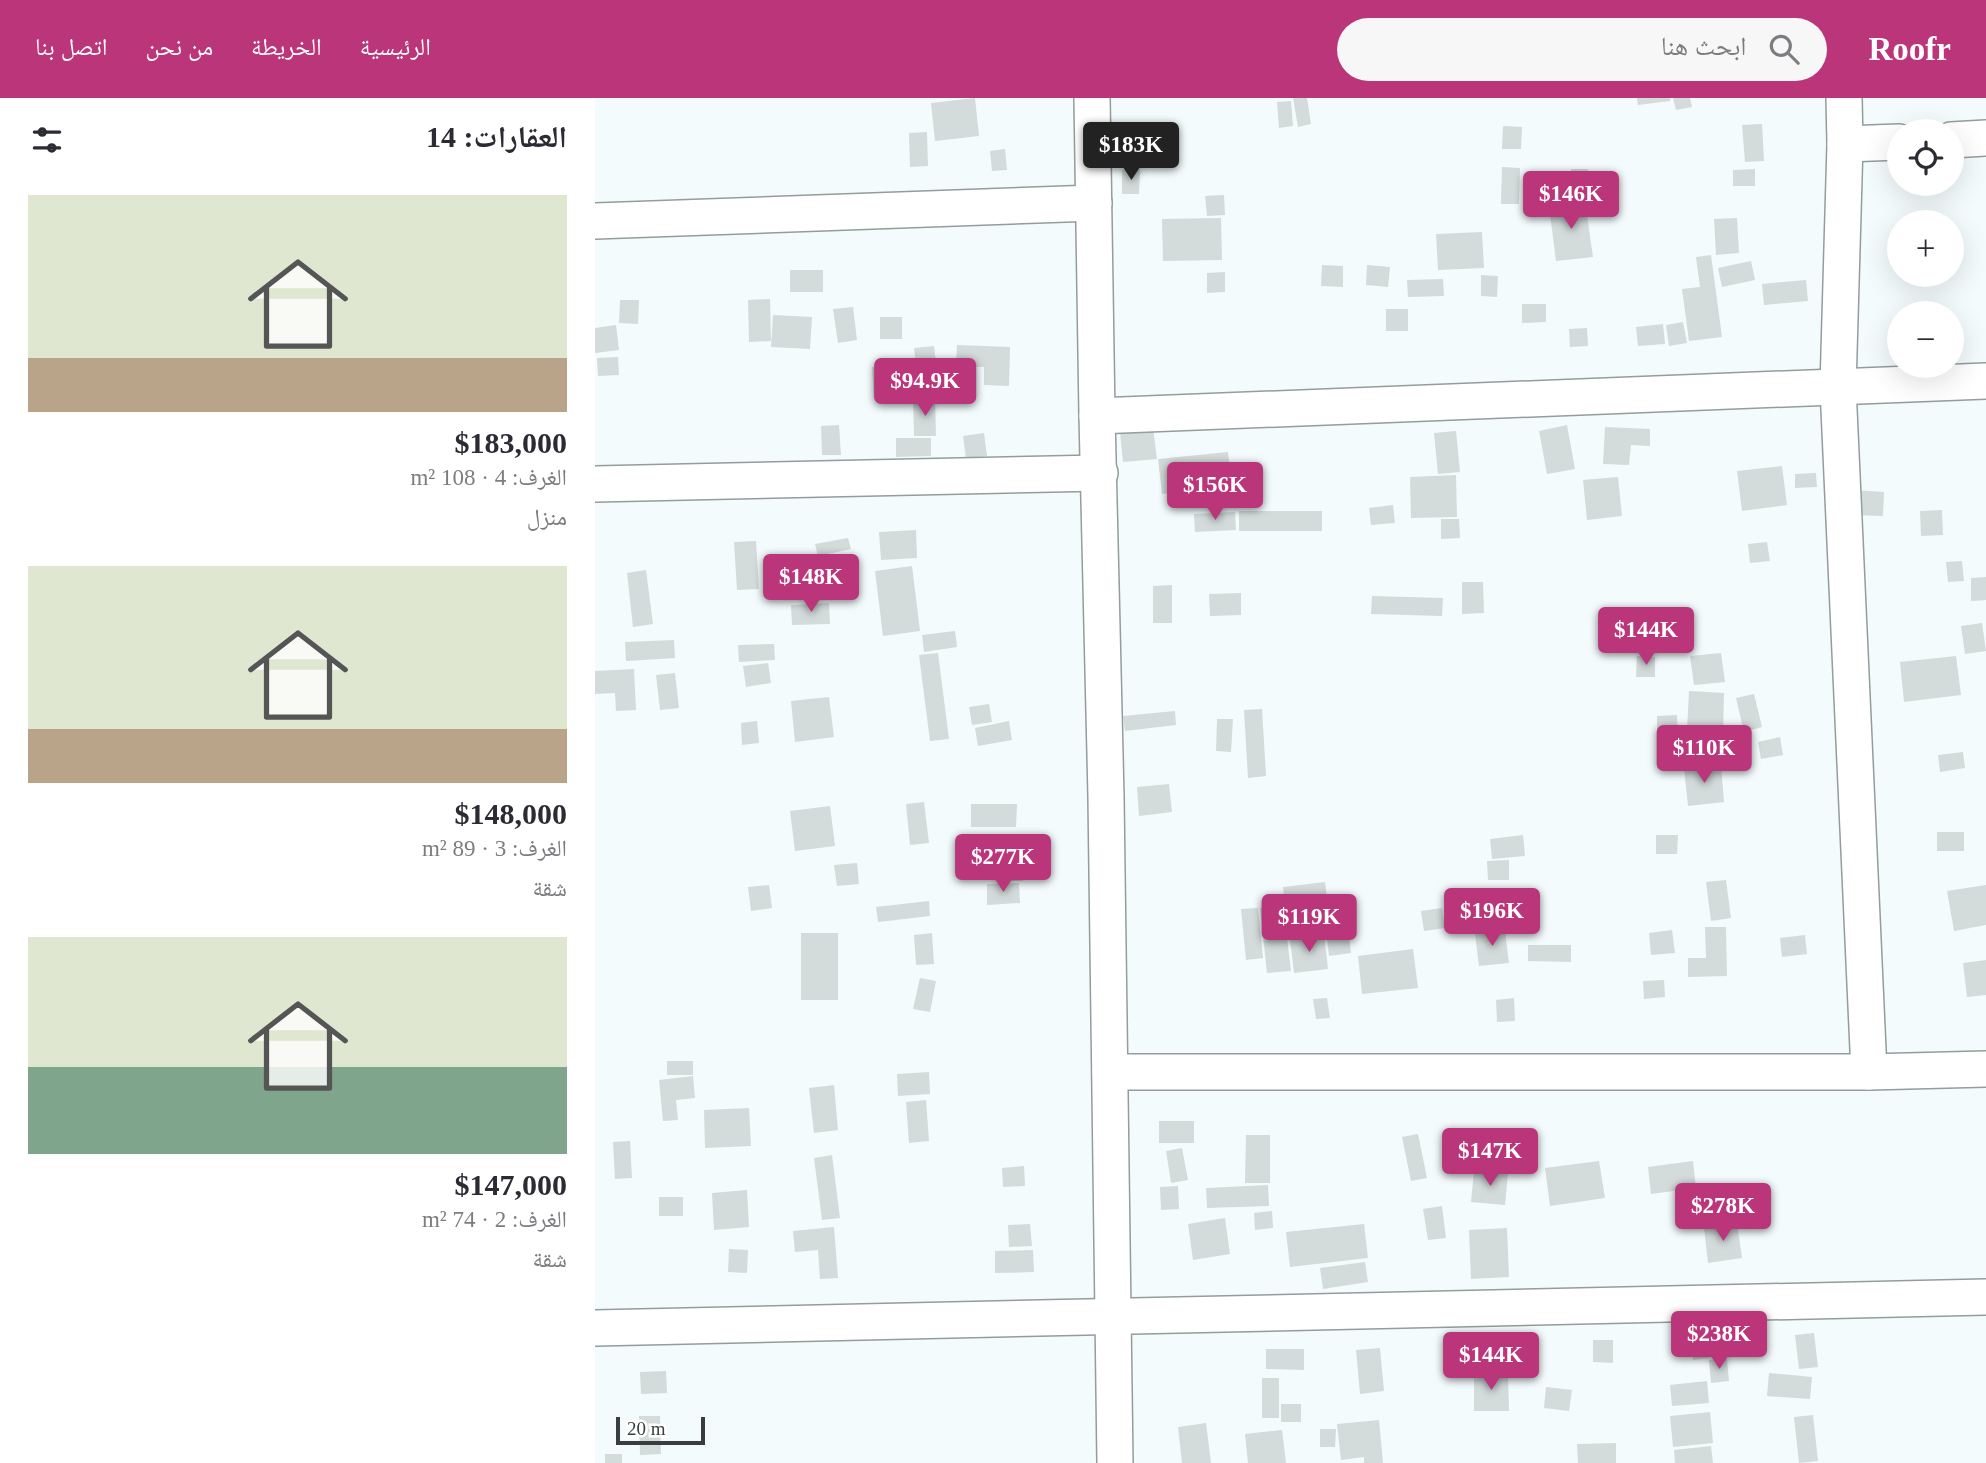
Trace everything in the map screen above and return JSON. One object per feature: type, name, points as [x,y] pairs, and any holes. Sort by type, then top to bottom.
[{"type":"street","points":[[1092,98],[1115,1463]]},
{"type":"street","points":[[1844,98],[1846,145],[1838,387],[1869,1072]]},
{"type":"street","points":[[1964,139],[1986,138]]},
{"type":"street","points":[[1846,145],[1887,143]]},
{"type":"street","points":[[595,221],[1094,203]]},
{"type":"street","points":[[1097,416],[1986,381]]},
{"type":"street","points":[[595,484],[1100,473]]},
{"type":"street","points":[[1110,1072],[1869,1072],[1986,1069]]},
{"type":"street","points":[[595,1328],[1986,1297]]},
{"type":"building","points":[[975,98],[979,136],[935,141],[931,103]]},
{"type":"building","points":[[1293,98],[1307,98],[1311,124],[1298,127]]},
{"type":"building","points":[[1637,98],[1670,98],[1670,101],[1638,105]]},
{"type":"building","points":[[1673,98],[1690,98],[1692,107],[1676,110]]},
{"type":"building","points":[[1291,101],[1293,126],[1279,128],[1277,102]]},
{"type":"building","points":[[1762,124],[1764,161],[1745,162],[1742,125]]},
{"type":"building","points":[[1503,126],[1522,127],[1521,149],[1502,149]]},
{"type":"building","points":[[927,132],[928,166],[910,167],[909,133]]},
{"type":"building","points":[[1005,149],[1007,170],[992,171],[990,151]]},
{"type":"building","points":[[1502,167],[1520,168],[1519,204],[1501,204]]},
{"type":"building","points":[[1571,169],[1588,169],[1589,191],[1571,192]]},
{"type":"building","points":[[1755,169],[1755,186],[1733,186],[1733,170]]},
{"type":"building","points":[[1122,170],[1140,170],[1139,194],[1122,194]]},
{"type":"building","points":[[1224,195],[1225,215],[1207,216],[1205,196]]},
{"type":"building","points":[[1585,201],[1593,257],[1556,261],[1549,206]]},
{"type":"building","points":[[1221,218],[1222,260],[1163,261],[1162,219]]},
{"type":"building","points":[[1737,218],[1739,253],[1716,255],[1714,219]]},
{"type":"building","points":[[1482,232],[1484,268],[1438,270],[1436,234]]},
{"type":"building","points":[[1711,255],[1722,337],[1689,341],[1682,289],[1700,287],[1696,257]]},
{"type":"building","points":[[1751,261],[1755,280],[1722,287],[1718,268]]},
{"type":"building","points":[[1322,265],[1343,266],[1343,287],[1321,286]]},
{"type":"building","points":[[1367,265],[1390,267],[1388,287],[1366,285]]},
{"type":"building","points":[[790,270],[823,270],[823,292],[790,292]]},
{"type":"building","points":[[1225,272],[1225,292],[1207,293],[1207,273]]},
{"type":"building","points":[[1481,275],[1498,276],[1497,297],[1481,296]]},
{"type":"building","points":[[1443,279],[1444,296],[1408,297],[1407,280]]},
{"type":"building","points":[[1806,280],[1808,301],[1764,305],[1762,284]]},
{"type":"building","points":[[770,299],[771,341],[749,342],[748,300]]},
{"type":"building","points":[[620,300],[639,300],[638,324],[619,323]]},
{"type":"building","points":[[1522,304],[1546,304],[1546,322],[1522,323]]},
{"type":"building","points":[[853,307],[857,340],[838,343],[833,309]]},
{"type":"building","points":[[1386,309],[1408,309],[1408,331],[1386,331]]},
{"type":"building","points":[[773,315],[812,317],[810,349],[771,347]]},
{"type":"building","points":[[880,317],[902,317],[902,339],[880,339]]},
{"type":"building","points":[[1683,322],[1687,343],[1669,346],[1666,325]]},
{"type":"building","points":[[1663,324],[1665,344],[1638,346],[1636,327]]},
{"type":"building","points":[[616,325],[619,350],[595,353],[595,328]]},
{"type":"building","points":[[1587,328],[1588,346],[1570,347],[1569,329]]},
{"type":"building","points":[[957,345],[1010,347],[1009,386],[984,385],[984,367],[956,366]]},
{"type":"building","points":[[934,346],[940,396],[920,399],[914,348]]},
{"type":"building","points":[[618,357],[619,375],[598,376],[597,358]]},
{"type":"building","points":[[905,365],[907,397],[874,399],[872,367]]},
{"type":"building","points":[[935,400],[936,436],[914,436],[913,401]]},
{"type":"building","points":[[839,425],[841,455],[822,455],[821,426]]},
{"type":"building","points":[[1567,425],[1575,469],[1547,474],[1539,431]]},
{"type":"building","points":[[1605,427],[1650,429],[1650,446],[1631,445],[1629,465],[1603,464]]},
{"type":"building","points":[[1153,428],[1157,459],[1123,462],[1120,432]]},
{"type":"building","points":[[1456,431],[1460,472],[1438,474],[1434,433]]},
{"type":"building","points":[[984,433],[987,456],[966,459],[963,436]]},
{"type":"building","points":[[896,438],[931,438],[931,456],[896,457]]},
{"type":"building","points":[[1228,452],[1232,486],[1162,494],[1158,459]]},
{"type":"building","points":[[1782,466],[1787,505],[1742,511],[1737,471]]},
{"type":"building","points":[[1816,473],[1817,487],[1795,488],[1795,474]]},
{"type":"building","points":[[1456,475],[1457,517],[1411,518],[1410,477]]},
{"type":"building","points":[[1618,477],[1622,516],[1587,520],[1583,480]]},
{"type":"building","points":[[1853,490],[1884,492],[1883,516],[1852,515]]},
{"type":"building","points":[[1393,505],[1395,523],[1371,525],[1369,508]]},
{"type":"building","points":[[1942,510],[1943,535],[1921,536],[1920,511]]},
{"type":"building","points":[[1239,511],[1322,511],[1322,531],[1239,531]]},
{"type":"building","points":[[1235,512],[1236,530],[1195,532],[1194,514]]},
{"type":"building","points":[[1441,519],[1459,519],[1460,538],[1441,539]]},
{"type":"building","points":[[916,530],[917,558],[881,560],[879,532]]},
{"type":"building","points":[[848,538],[851,549],[818,556],[815,544]]},
{"type":"building","points":[[756,541],[759,589],[737,590],[734,542]]},
{"type":"building","points":[[1767,542],[1770,561],[1750,563],[1748,544]]},
{"type":"building","points":[[1962,561],[1964,581],[1948,582],[1946,562]]},
{"type":"building","points":[[912,566],[920,631],[883,636],[875,571]]},
{"type":"building","points":[[646,570],[653,624],[633,627],[627,573]]},
{"type":"building","points":[[1986,577],[1986,600],[1971,601],[1971,578]]},
{"type":"building","points":[[1462,582],[1483,582],[1484,613],[1462,614]]},
{"type":"building","points":[[1172,585],[1172,623],[1153,623],[1153,586]]},
{"type":"building","points":[[1241,593],[1241,615],[1210,616],[1209,594]]},
{"type":"building","points":[[1372,596],[1443,598],[1442,616],[1371,614]]},
{"type":"building","points":[[829,603],[830,624],[792,625],[791,605]]},
{"type":"building","points":[[1982,623],[1986,651],[1965,654],[1961,626]]},
{"type":"building","points":[[955,631],[957,647],[924,652],[922,635]]},
{"type":"building","points":[[674,640],[675,658],[626,661],[625,642]]},
{"type":"building","points":[[774,644],[775,660],[739,662],[738,645]]},
{"type":"building","points":[[938,653],[949,739],[930,741],[919,655]]},
{"type":"building","points":[[1721,653],[1725,682],[1694,685],[1690,656]]},
{"type":"building","points":[[1637,656],[1655,657],[1655,677],[1636,677]]},
{"type":"building","points":[[1956,656],[1961,695],[1904,702],[1900,662]]},
{"type":"building","points":[[768,663],[771,683],[746,687],[743,666]]},
{"type":"building","points":[[634,669],[636,710],[616,711],[615,693],[595,694],[595,671]]},
{"type":"building","points":[[675,673],[679,708],[660,710],[656,675]]},
{"type":"building","points":[[1689,691],[1724,693],[1723,733],[1687,731]]},
{"type":"building","points":[[1754,694],[1762,727],[1744,732],[1736,698]]},
{"type":"building","points":[[829,697],[834,737],[795,742],[791,701]]},
{"type":"building","points":[[989,704],[992,722],[972,725],[969,707]]},
{"type":"building","points":[[1262,709],[1266,776],[1248,778],[1244,710]]},
{"type":"building","points":[[1175,711],[1176,725],[1125,731],[1123,716]]},
{"type":"building","points":[[1677,715],[1678,744],[1657,745],[1657,716]]},
{"type":"building","points":[[1217,719],[1233,719],[1231,752],[1216,751]]},
{"type":"building","points":[[757,721],[759,743],[742,745],[741,723]]},
{"type":"building","points":[[1009,721],[1012,740],[978,746],[975,728]]},
{"type":"building","points":[[1780,737],[1783,755],[1761,759],[1758,742]]},
{"type":"building","points":[[1963,752],[1965,768],[1940,772],[1938,755]]},
{"type":"building","points":[[1721,765],[1724,802],[1688,806],[1684,768]]},
{"type":"building","points":[[1169,784],[1172,812],[1139,816],[1137,787]]},
{"type":"building","points":[[924,802],[929,843],[910,845],[906,804]]},
{"type":"building","points":[[971,804],[1017,804],[1016,827],[971,827]]},
{"type":"building","points":[[830,806],[835,846],[795,851],[790,811]]},
{"type":"building","points":[[1937,832],[1964,832],[1964,851],[1937,851]]},
{"type":"building","points":[[1523,835],[1525,856],[1492,859],[1490,839]]},
{"type":"building","points":[[1656,835],[1678,835],[1677,854],[1656,854]]},
{"type":"building","points":[[1000,843],[1023,843],[1023,881],[1000,881]]},
{"type":"building","points":[[1509,860],[1509,880],[1488,880],[1487,861]]},
{"type":"building","points":[[857,863],[859,884],[837,886],[834,865]]},
{"type":"building","points":[[1726,880],[1731,918],[1711,921],[1706,882]]},
{"type":"building","points":[[1325,882],[1331,929],[1288,935],[1283,887]]},
{"type":"building","points":[[1019,883],[1020,903],[987,905],[987,884]]},
{"type":"building","points":[[769,885],[772,908],[751,911],[748,887]]},
{"type":"building","points":[[1986,885],[1986,925],[1954,931],[1947,891]]},
{"type":"building","points":[[929,901],[930,916],[878,922],[876,907]]},
{"type":"building","points":[[1283,905],[1291,971],[1267,973],[1260,908]]},
{"type":"building","points":[[1467,905],[1505,905],[1506,926],[1467,926]]},
{"type":"building","points":[[1258,908],[1263,958],[1246,960],[1241,909]]},
{"type":"building","points":[[1442,908],[1445,928],[1424,931],[1421,911]]},
{"type":"building","points":[[1705,927],[1726,927],[1727,976],[1688,977],[1688,958],[1706,958]]},
{"type":"building","points":[[1672,930],[1675,953],[1651,955],[1649,933]]},
{"type":"building","points":[[1505,931],[1509,963],[1479,966],[1475,934]]},
{"type":"building","points":[[801,933],[838,933],[838,1000],[801,1000]]},
{"type":"building","points":[[932,933],[934,964],[916,965],[914,935]]},
{"type":"building","points":[[1324,935],[1328,969],[1294,973],[1290,939]]},
{"type":"building","points":[[1349,935],[1351,953],[1329,956],[1327,937]]},
{"type":"building","points":[[1805,935],[1807,954],[1782,957],[1780,938]]},
{"type":"building","points":[[1528,945],[1571,945],[1571,962],[1528,961]]},
{"type":"building","points":[[1413,949],[1418,988],[1362,994],[1358,956]]},
{"type":"building","points":[[1986,960],[1986,995],[1967,997],[1963,963]]},
{"type":"building","points":[[920,978],[936,981],[930,1012],[913,1009]]},
{"type":"building","points":[[1664,980],[1665,997],[1644,999],[1643,981]]},
{"type":"building","points":[[1327,998],[1330,1018],[1316,1019],[1313,999]]},
{"type":"building","points":[[1514,998],[1515,1021],[1497,1022],[1496,1000]]},
{"type":"building","points":[[667,1061],[693,1061],[693,1075],[667,1075]]},
{"type":"building","points":[[929,1072],[930,1094],[898,1096],[897,1074]]},
{"type":"building","points":[[693,1076],[695,1098],[676,1100],[678,1120],[663,1121],[659,1080]]},
{"type":"building","points":[[834,1085],[838,1130],[814,1133],[809,1088]]},
{"type":"building","points":[[926,1100],[929,1141],[909,1143],[906,1102]]},
{"type":"building","points":[[749,1108],[751,1146],[705,1148],[704,1110]]},
{"type":"building","points":[[1159,1121],[1194,1121],[1194,1143],[1159,1143]]},
{"type":"building","points":[[1418,1134],[1427,1178],[1411,1181],[1402,1137]]},
{"type":"building","points":[[1246,1135],[1270,1135],[1270,1183],[1245,1183]]},
{"type":"building","points":[[630,1141],[632,1178],[615,1179],[613,1142]]},
{"type":"building","points":[[1182,1148],[1188,1180],[1171,1183],[1166,1151]]},
{"type":"building","points":[[832,1155],[840,1218],[822,1220],[814,1158]]},
{"type":"building","points":[[1599,1161],[1605,1198],[1550,1206],[1545,1168]]},
{"type":"building","points":[[1693,1161],[1696,1188],[1651,1194],[1648,1167]]},
{"type":"building","points":[[1024,1166],[1025,1186],[1003,1187],[1002,1168]]},
{"type":"building","points":[[1474,1171],[1508,1173],[1505,1205],[1471,1202]]},
{"type":"building","points":[[1268,1185],[1269,1206],[1207,1208],[1206,1188]]},
{"type":"building","points":[[1178,1186],[1179,1209],[1161,1210],[1160,1187]]},
{"type":"building","points":[[747,1190],[749,1227],[714,1230],[712,1193]]},
{"type":"building","points":[[1742,1195],[1744,1220],[1706,1224],[1703,1199]]},
{"type":"building","points":[[659,1197],[683,1197],[683,1216],[659,1216]]},
{"type":"building","points":[[1442,1206],[1446,1238],[1428,1240],[1423,1209]]},
{"type":"building","points":[[1272,1211],[1273,1228],[1255,1230],[1254,1213]]},
{"type":"building","points":[[1225,1218],[1230,1254],[1193,1260],[1188,1224]]},
{"type":"building","points":[[1737,1223],[1742,1258],[1708,1263],[1704,1228]]},
{"type":"building","points":[[1030,1224],[1032,1246],[1009,1247],[1008,1225]]},
{"type":"building","points":[[1364,1224],[1368,1258],[1290,1267],[1286,1232]]},
{"type":"building","points":[[834,1227],[838,1278],[820,1279],[818,1250],[795,1252],[793,1231]]},
{"type":"building","points":[[1507,1228],[1509,1277],[1471,1279],[1469,1230]]},
{"type":"building","points":[[729,1249],[748,1250],[747,1273],[728,1272]]},
{"type":"building","points":[[1033,1250],[1034,1272],[995,1273],[995,1251]]},
{"type":"building","points":[[1365,1262],[1368,1282],[1323,1289],[1320,1268]]},
{"type":"building","points":[[1814,1333],[1818,1367],[1799,1369],[1795,1335]]},
{"type":"building","points":[[1593,1340],[1613,1340],[1613,1363],[1593,1362]]},
{"type":"building","points":[[1708,1341],[1709,1358],[1693,1360],[1691,1342]]},
{"type":"building","points":[[1380,1348],[1384,1391],[1360,1394],[1356,1350]]},
{"type":"building","points":[[1266,1349],[1304,1349],[1304,1370],[1266,1369]]},
{"type":"building","points":[[1727,1359],[1729,1381],[1711,1383],[1709,1360]]},
{"type":"building","points":[[666,1371],[667,1393],[641,1394],[640,1372]]},
{"type":"building","points":[[1508,1373],[1509,1411],[1474,1411],[1474,1374]]},
{"type":"building","points":[[1769,1373],[1812,1377],[1810,1399],[1767,1396]]},
{"type":"building","points":[[1262,1378],[1279,1378],[1279,1418],[1262,1418]]},
{"type":"building","points":[[1707,1381],[1709,1403],[1672,1406],[1670,1385]]},
{"type":"building","points":[[1546,1387],[1572,1390],[1569,1411],[1544,1408]]},
{"type":"building","points":[[1281,1404],[1301,1404],[1301,1422],[1281,1422]]},
{"type":"building","points":[[1710,1412],[1713,1443],[1673,1447],[1670,1416]]},
{"type":"building","points":[[1813,1415],[1818,1461],[1799,1463],[1794,1417]]},
{"type":"building","points":[[639,1416],[660,1416],[661,1454],[640,1455]]},
{"type":"building","points":[[1379,1420],[1383,1463],[1364,1463],[1364,1457],[1341,1460],[1337,1424]]},
{"type":"building","points":[[1206,1423],[1211,1463],[1182,1463],[1178,1427]]},
{"type":"building","points":[[1320,1429],[1336,1429],[1335,1447],[1320,1447]]},
{"type":"building","points":[[1282,1430],[1286,1463],[1248,1463],[1245,1434]]},
{"type":"building","points":[[1616,1443],[1616,1463],[1578,1463],[1577,1444]]},
{"type":"building","points":[[1711,1446],[1713,1463],[1675,1463],[1674,1450]]},
{"type":"building","points":[[605,1454],[622,1454],[622,1463],[605,1463]]}]
